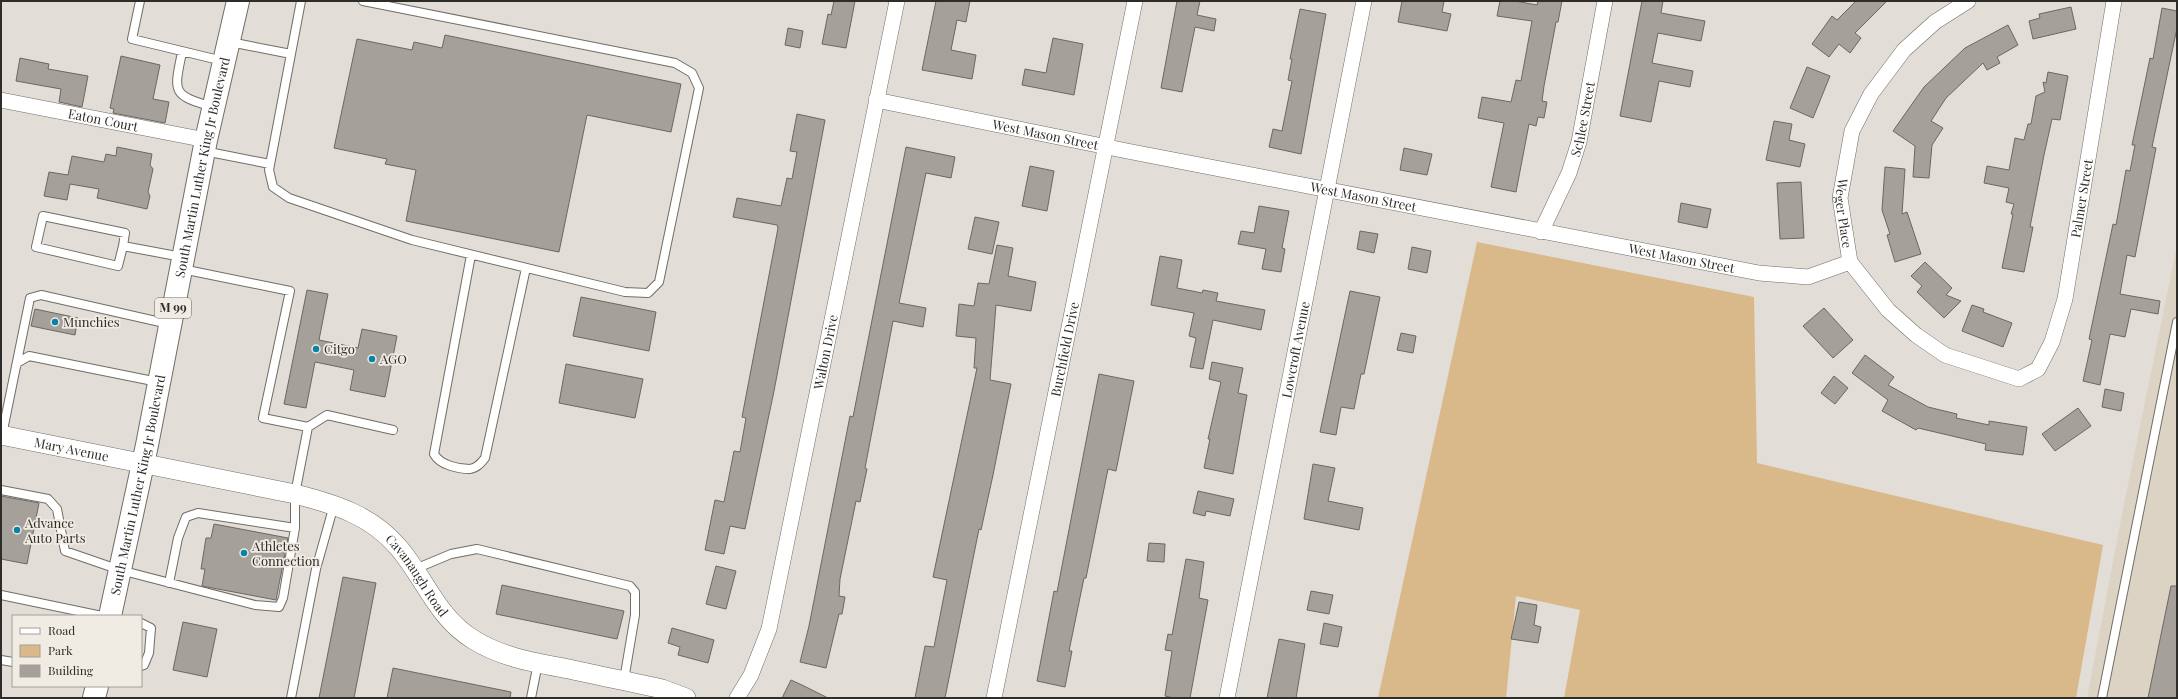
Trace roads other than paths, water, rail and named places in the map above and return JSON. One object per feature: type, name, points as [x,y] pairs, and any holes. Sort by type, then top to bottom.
[{"type":"main road","name":"South Martin Luther King Jr Boulevard","points":[[110,615],[143,464],[204,146],[238,1]]},
{"type":"street","name":"Walton Drive","points":[[737,698],[751,675],[769,629],[897,1]]},
{"type":"street","name":"Burchfield Drive","points":[[994,698],[1135,1]]},
{"type":"street","name":"Lowcroft Avenue","points":[[1227,698],[1364,1]]},
{"type":"street","name":"Schlee Street","points":[[1542,232],[1569,173],[1578,142],[1605,1]]},
{"type":"street","name":"Weger Place","points":[[1968,1],[1935,22],[1904,50],[1871,94],[1852,131],[1840,198],[1850,262],[1888,310],[1916,335],[1945,355],[2019,380]]},
{"type":"street","name":"Palmer Street","points":[[2019,380],[2038,369],[2052,342],[2066,299],[2114,1]]},
{"type":"street","name":"Eaton Court","points":[[1,100],[204,146]]},
{"type":"street","name":"West Mason Street","points":[[876,100],[1542,232],[1759,273],[1808,277],[1850,262]]},
{"type":"street","name":"Mary Avenue","points":[[2,435],[143,464]]},
{"type":"street","name":"Cavanaugh Road","points":[[143,464],[295,494],[334,504],[358,515],[379,529],[398,547],[435,602],[451,622],[474,640],[500,653],[538,663],[662,689],[686,698]]},
{"type":"lane","points":[[140,1],[132,39],[182,52],[226,51],[291,54]]},
{"type":"lane","points":[[301,1],[269,170],[274,187],[289,198],[412,240],[471,255],[625,292],[648,293],[659,282],[699,88],[692,73],[675,63],[363,1]]},
{"type":"lane","points":[[182,52],[175,83],[180,94],[192,101],[213,107]]},
{"type":"lane","points":[[204,146],[270,164]]},
{"type":"lane","points":[[42,216],[125,233],[123,246],[118,266],[36,247],[42,216]]},
{"type":"lane","points":[[123,246],[290,291],[263,418],[308,427],[327,415],[393,430]]},
{"type":"lane","points":[[471,255],[434,454],[437,460],[444,464],[471,469],[479,465],[486,458],[526,268]]},
{"type":"lane","points":[[2,435],[30,298],[41,295],[170,325]]},
{"type":"lane","points":[[2102,698],[2177,322]]},
{"type":"lane","points":[[17,363],[29,356],[159,382]]},
{"type":"lane","points":[[1,490],[48,499],[57,509],[65,552],[120,570],[254,605],[279,607],[284,598],[294,528],[295,494],[308,427]]},
{"type":"lane","points":[[291,698],[316,569],[334,504]]},
{"type":"lane","points":[[169,583],[178,538],[186,517],[198,513],[294,528]]},
{"type":"lane","points":[[414,570],[451,554],[476,549],[630,586],[635,592],[635,615],[624,680]]},
{"type":"lane","points":[[1,594],[74,612],[95,615]]},
{"type":"lane","points":[[142,623],[152,628],[149,653],[144,665],[142,666]]},
{"type":"lane","points":[[1,660],[12,662]]},
{"type":"lane","points":[[531,698],[538,663]]},
{"type":"place","name":"Munchies","points":[[55,322]]},
{"type":"place","name":"Citgo","points":[[316,349]]},
{"type":"place","name":"AGO","points":[[372,359]]},
{"type":"place","name":"Advance Auto Parts","points":[[17,530]]},
{"type":"place","name":"Athletes Connection","points":[[244,553]]}]
